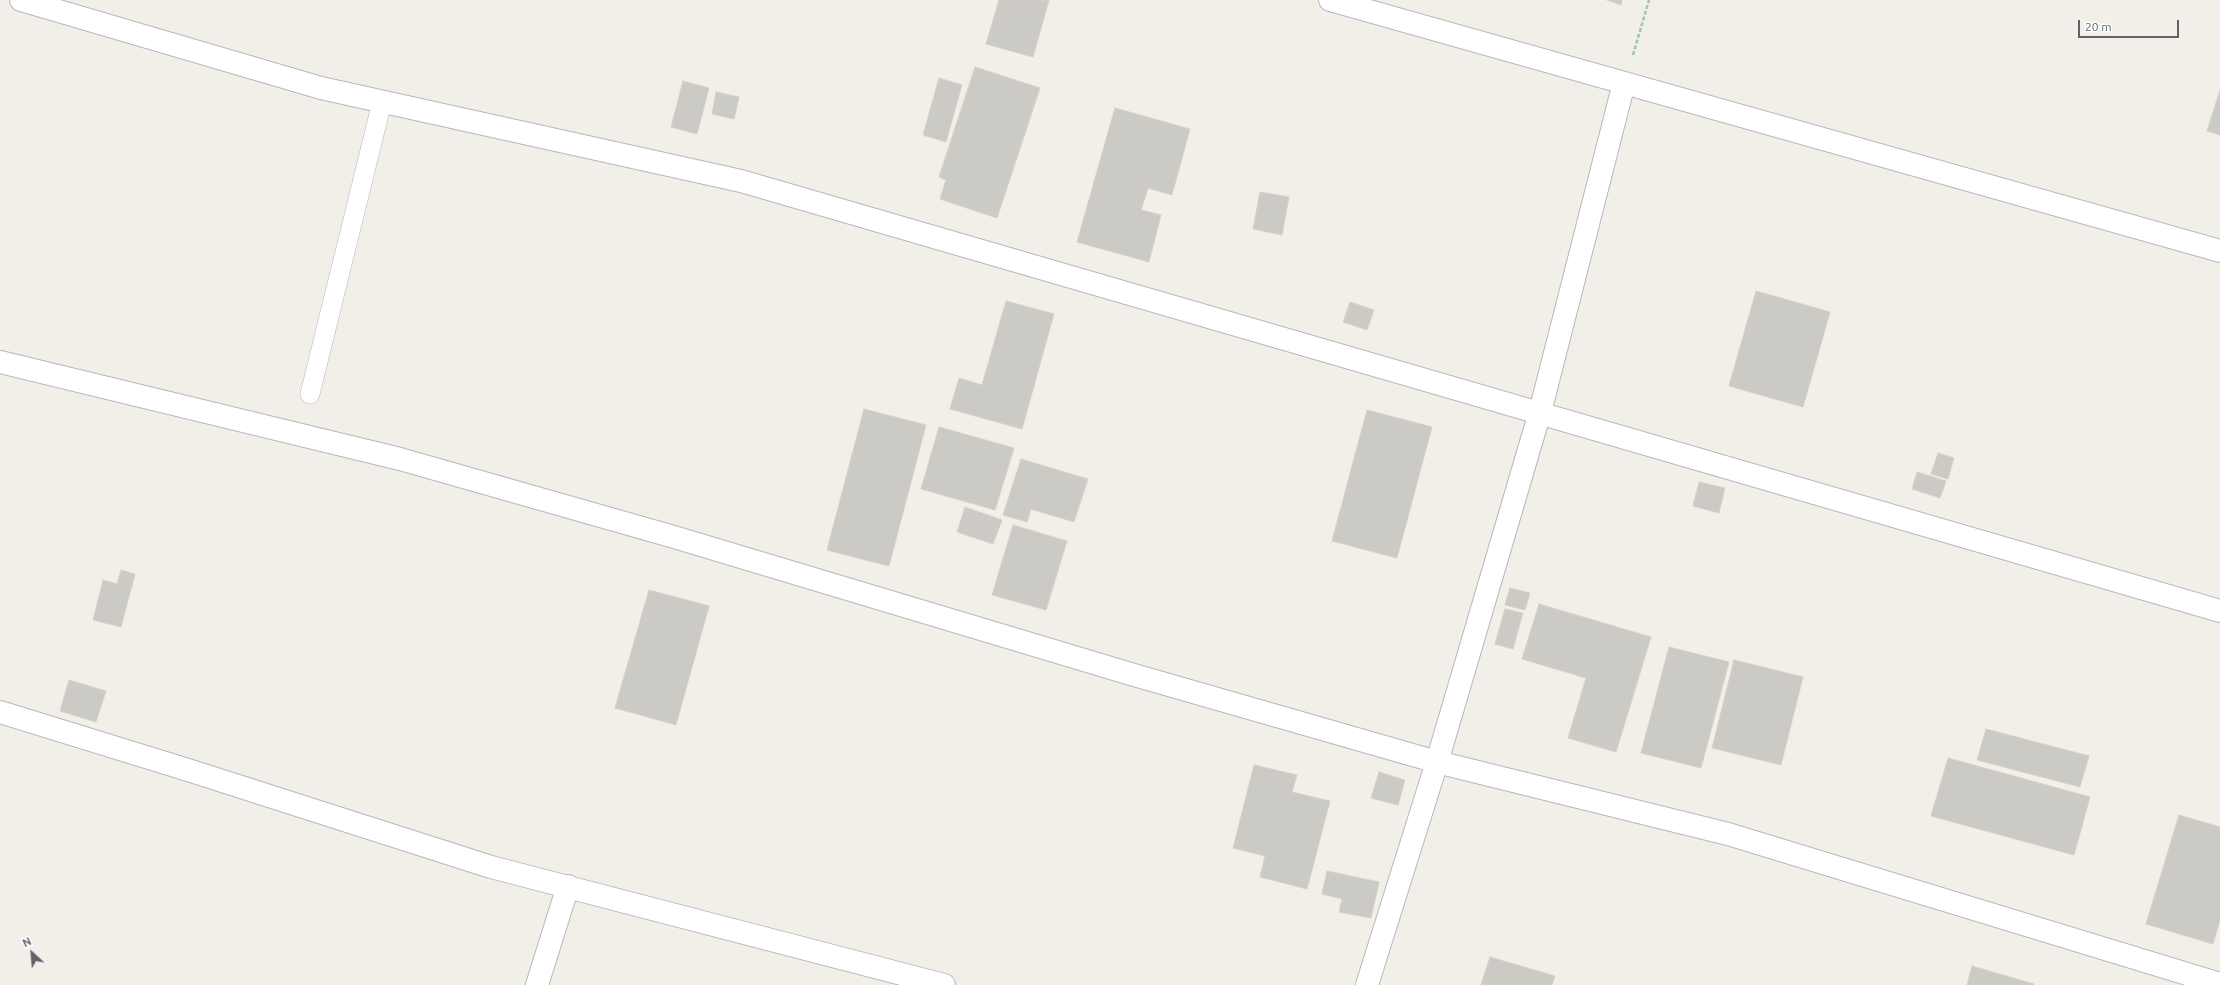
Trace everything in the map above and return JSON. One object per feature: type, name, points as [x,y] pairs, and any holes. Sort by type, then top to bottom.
[{"type":"street","points":[[21,0],[321,88],[741,181],[1540,412],[2220,611]]},
{"type":"street","points":[[1330,0],[2220,251]]},
{"type":"street","points":[[1367,985],[1437,762],[1540,412],[1624,83]]},
{"type":"street","points":[[0,362],[408,461],[1437,762],[1728,834],[2220,984]]},
{"type":"street","points":[[0,712],[188,770],[491,867],[944,985]]},
{"type":"street","points":[[537,985],[568,886]]},
{"type":"lane","points":[[310,394],[382,102]]},
{"type":"path","points":[[1624,83],[1649,0]]},
{"type":"building","points":[[999,0],[1049,0],[1033,57],[986,44]]},
{"type":"building","points":[[1607,0],[1622,0],[1621,5]]},
{"type":"building","points":[[975,67],[1040,88],[997,218],[940,199],[946,180],[939,177]]},
{"type":"building","points":[[939,78],[962,85],[946,142],[923,135]]},
{"type":"building","points":[[683,81],[709,88],[697,134],[671,127]]},
{"type":"building","points":[[2220,90],[2220,135],[2207,131]]},
{"type":"building","points":[[716,92],[739,97],[734,119],[712,114]]},
{"type":"building","points":[[1115,108],[1190,129],[1172,195],[1148,188],[1141,210],[1161,215],[1149,262],[1077,242]]},
{"type":"building","points":[[1260,192],[1289,197],[1282,235],[1253,229]]},
{"type":"building","points":[[1756,291],[1830,312],[1803,407],[1729,386]]},
{"type":"building","points":[[1006,301],[1054,314],[1022,429],[950,409],[959,378],[982,385]]},
{"type":"building","points":[[1350,302],[1374,310],[1367,330],[1343,322]]},
{"type":"building","points":[[864,409],[926,425],[889,566],[827,550]]},
{"type":"building","points":[[1367,410],[1432,427],[1397,558],[1332,541]]},
{"type":"building","points":[[939,427],[1014,448],[995,510],[921,489]]},
{"type":"building","points":[[1938,453],[1954,458],[1948,479],[1931,474]]},
{"type":"building","points":[[1021,459],[1088,479],[1074,522],[1031,509],[1027,522],[1003,515]]},
{"type":"building","points":[[1917,472],[1946,481],[1940,498],[1912,489]]},
{"type":"building","points":[[1699,482],[1725,488],[1719,513],[1693,506]]},
{"type":"building","points":[[965,507],[1002,520],[993,544],[957,532]]},
{"type":"building","points":[[1013,525],[1067,541],[1046,610],[992,595]]},
{"type":"building","points":[[121,570],[135,574],[121,627],[93,620],[103,580],[117,584]]},
{"type":"building","points":[[1510,588],[1530,593],[1525,610],[1505,605]]},
{"type":"building","points":[[649,590],[709,606],[676,725],[615,708]]},
{"type":"building","points":[[1539,604],[1651,637],[1616,752],[1568,738],[1586,678],[1522,659]]},
{"type":"building","points":[[1505,609],[1523,613],[1513,649],[1495,644]]},
{"type":"building","points":[[1669,647],[1729,662],[1701,768],[1641,753]]},
{"type":"building","points":[[1734,660],[1803,677],[1781,765],[1712,748]]},
{"type":"building","points":[[69,680],[106,691],[96,722],[60,711]]},
{"type":"building","points":[[1986,729],[2089,756],[2080,787],[1977,760]]},
{"type":"building","points":[[1948,758],[2090,797],[2074,855],[1931,816]]},
{"type":"building","points":[[1254,765],[1297,775],[1292,792],[1330,801],[1307,889],[1260,877],[1265,856],[1233,848]]},
{"type":"building","points":[[1379,772],[1405,780],[1398,805],[1371,798]]},
{"type":"building","points":[[2179,815],[2220,827],[2220,920],[2213,944],[2146,924]]},
{"type":"building","points":[[1327,871],[1379,882],[1371,918],[1339,912],[1342,899],[1322,894]]},
{"type":"building","points":[[1490,957],[1555,976],[1552,985],[1481,985]]},
{"type":"building","points":[[1972,966],[2034,984],[1967,985]]}]
